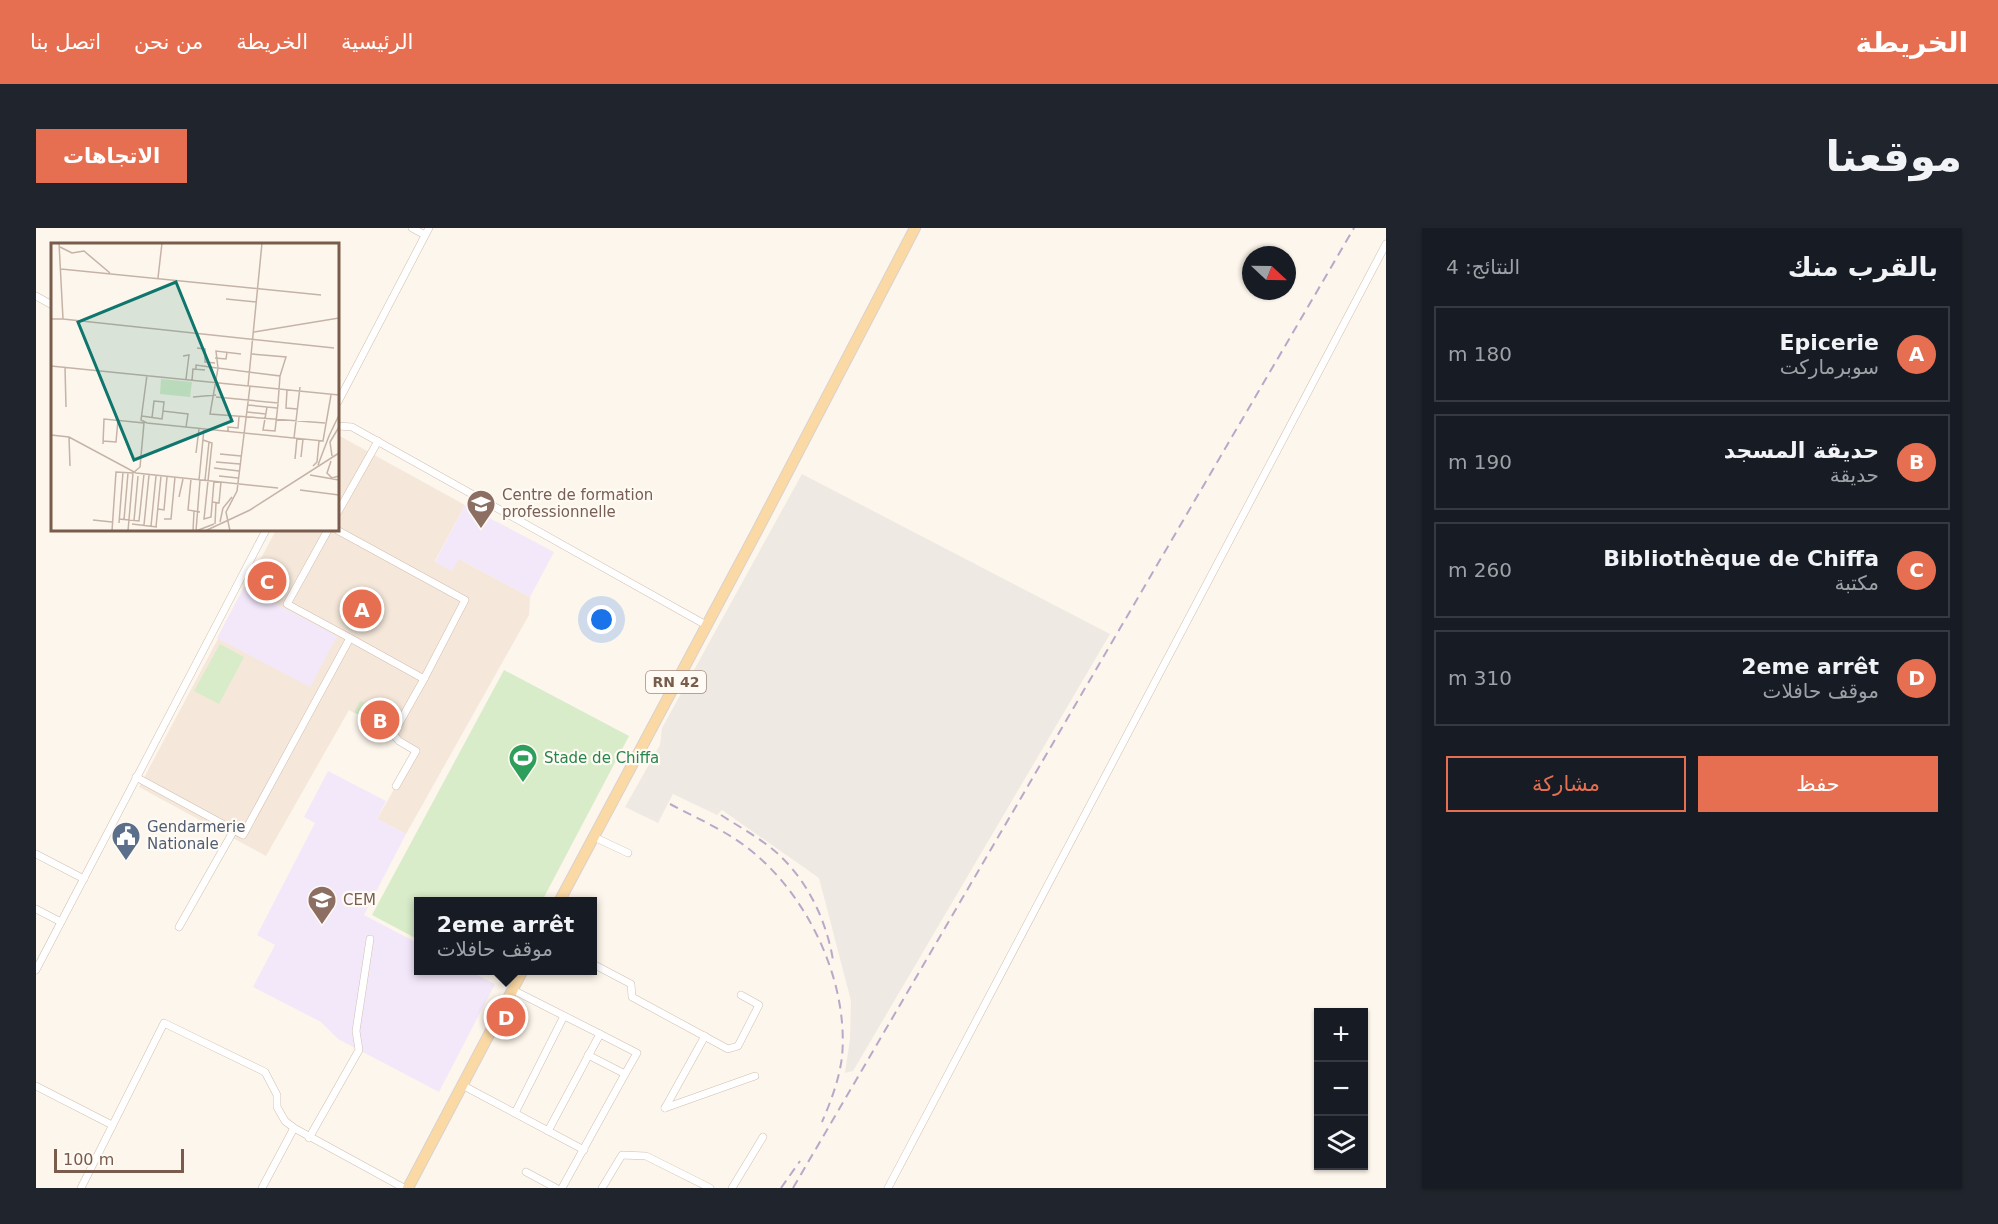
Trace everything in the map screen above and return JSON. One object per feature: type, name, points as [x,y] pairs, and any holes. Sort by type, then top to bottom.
[{"type":"main road","name":"RN 42","points":[[562,897],[915,228]]},
{"type":"main road","points":[[406,1188],[520,975]]},
{"type":"street","points":[[339,400],[427,231],[412,228]]},
{"type":"street","points":[[888,1188],[1386,244]]},
{"type":"street","points":[[36,296],[51,304]]},
{"type":"street","points":[[339,426],[352,427],[378,441],[706,625]]},
{"type":"street","points":[[339,510],[378,441]]},
{"type":"street","points":[[36,969],[265,531]]},
{"type":"street","points":[[327,531],[287,604],[424,679]]},
{"type":"street","points":[[339,531],[465,600],[393,734],[399,741],[416,751],[396,786]]},
{"type":"street","points":[[136,777],[243,835],[350,638]]},
{"type":"street","points":[[179,927],[234,831]]},
{"type":"street","points":[[594,837],[628,853]]},
{"type":"street","points":[[36,854],[84,879]]},
{"type":"street","points":[[36,909],[62,922]]},
{"type":"street","points":[[309,1138],[359,1050],[356,1031],[370,939]]},
{"type":"street","points":[[597,966],[631,984],[632,997],[728,1049],[738,1046],[759,1005],[741,995]]},
{"type":"street","points":[[513,990],[637,1053],[562,1188]]},
{"type":"street","points":[[515,1113],[564,1016]]},
{"type":"street","points":[[81,1188],[164,1023],[265,1072],[277,1095],[278,1107],[285,1121],[309,1138],[406,1188]]},
{"type":"street","points":[[548,1131],[600,1034]]},
{"type":"street","points":[[705,1036],[664,1108],[755,1076]]},
{"type":"street","points":[[588,1055],[625,1074]]},
{"type":"street","points":[[462,1085],[584,1150]]},
{"type":"street","points":[[36,1086],[112,1125]]},
{"type":"street","points":[[262,1188],[294,1128]]},
{"type":"street","points":[[732,1188],[763,1137]]},
{"type":"street","points":[[602,1188],[622,1155],[646,1156],[710,1188]]},
{"type":"street","points":[[526,1172],[556,1188]]},
{"type":"shaded area","points":[[339,436],[465,505],[435,561],[459,559],[530,597],[529,615],[406,834],[377,819],[416,751],[393,734],[349,710],[266,856],[139,787],[275,531],[339,531]]},
{"type":"shaded area","points":[[802,474],[1110,634],[853,1071],[845,1073],[850,1039],[851,1001],[819,878],[722,810],[717,815],[673,794],[658,823],[625,807],[660,745],[662,728]]},
{"type":"shaded area","name":"Centre de formation professionnelle","points":[[465,505],[554,552],[530,597],[459,559],[452,571],[435,562]]},
{"type":"shaded area","points":[[244,587],[337,636],[310,687],[217,638]]},
{"type":"shaded area","name":"CEM","points":[[328,771],[386,801],[377,819],[406,834],[364,915],[414,941],[414,975],[477,975],[495,984],[439,1092],[338,1039],[321,1022],[253,987],[275,945],[257,935],[315,823],[304,817]]},
{"type":"green space","points":[[220,644],[244,657],[219,704],[194,691]]},
{"type":"green space","name":"Stade de Chiffa","points":[[504,670],[629,736],[544,897],[414,897],[414,937],[372,915]]},
{"type":"green space","points":[[360,701],[373,707],[376,702],[395,712],[386,729],[354,712]]},
{"type":"railway","points":[[793,1188],[1354,228]]},
{"type":"railway","points":[[670,804],[730,836],[770,868],[806,915],[820,942],[839,999],[842,1028],[842,1057],[839,1074],[822,1122]]},
{"type":"railway","points":[[721,815],[771,848],[794,871],[804,884],[819,913],[833,960]]},
{"type":"railway","points":[[781,1188],[800,1161]]},
{"type":"place","name":"Centre de formation professionnelle","points":[[481,530]]},
{"type":"place","name":"Bibliothèque de Chiffa","points":[[267,581]]},
{"type":"place","name":"Epicerie","points":[[362,609]]},
{"type":"place","name":"حديقة المسجد","points":[[380,720]]},
{"type":"place","name":"Stade de Chiffa","points":[[523,784]]},
{"type":"place","name":"Gendarmerie Nationale","points":[[126,862]]},
{"type":"place","name":"CEM","points":[[322,926]]},
{"type":"place","name":"2eme arrêt","points":[[506,1017]]}]
